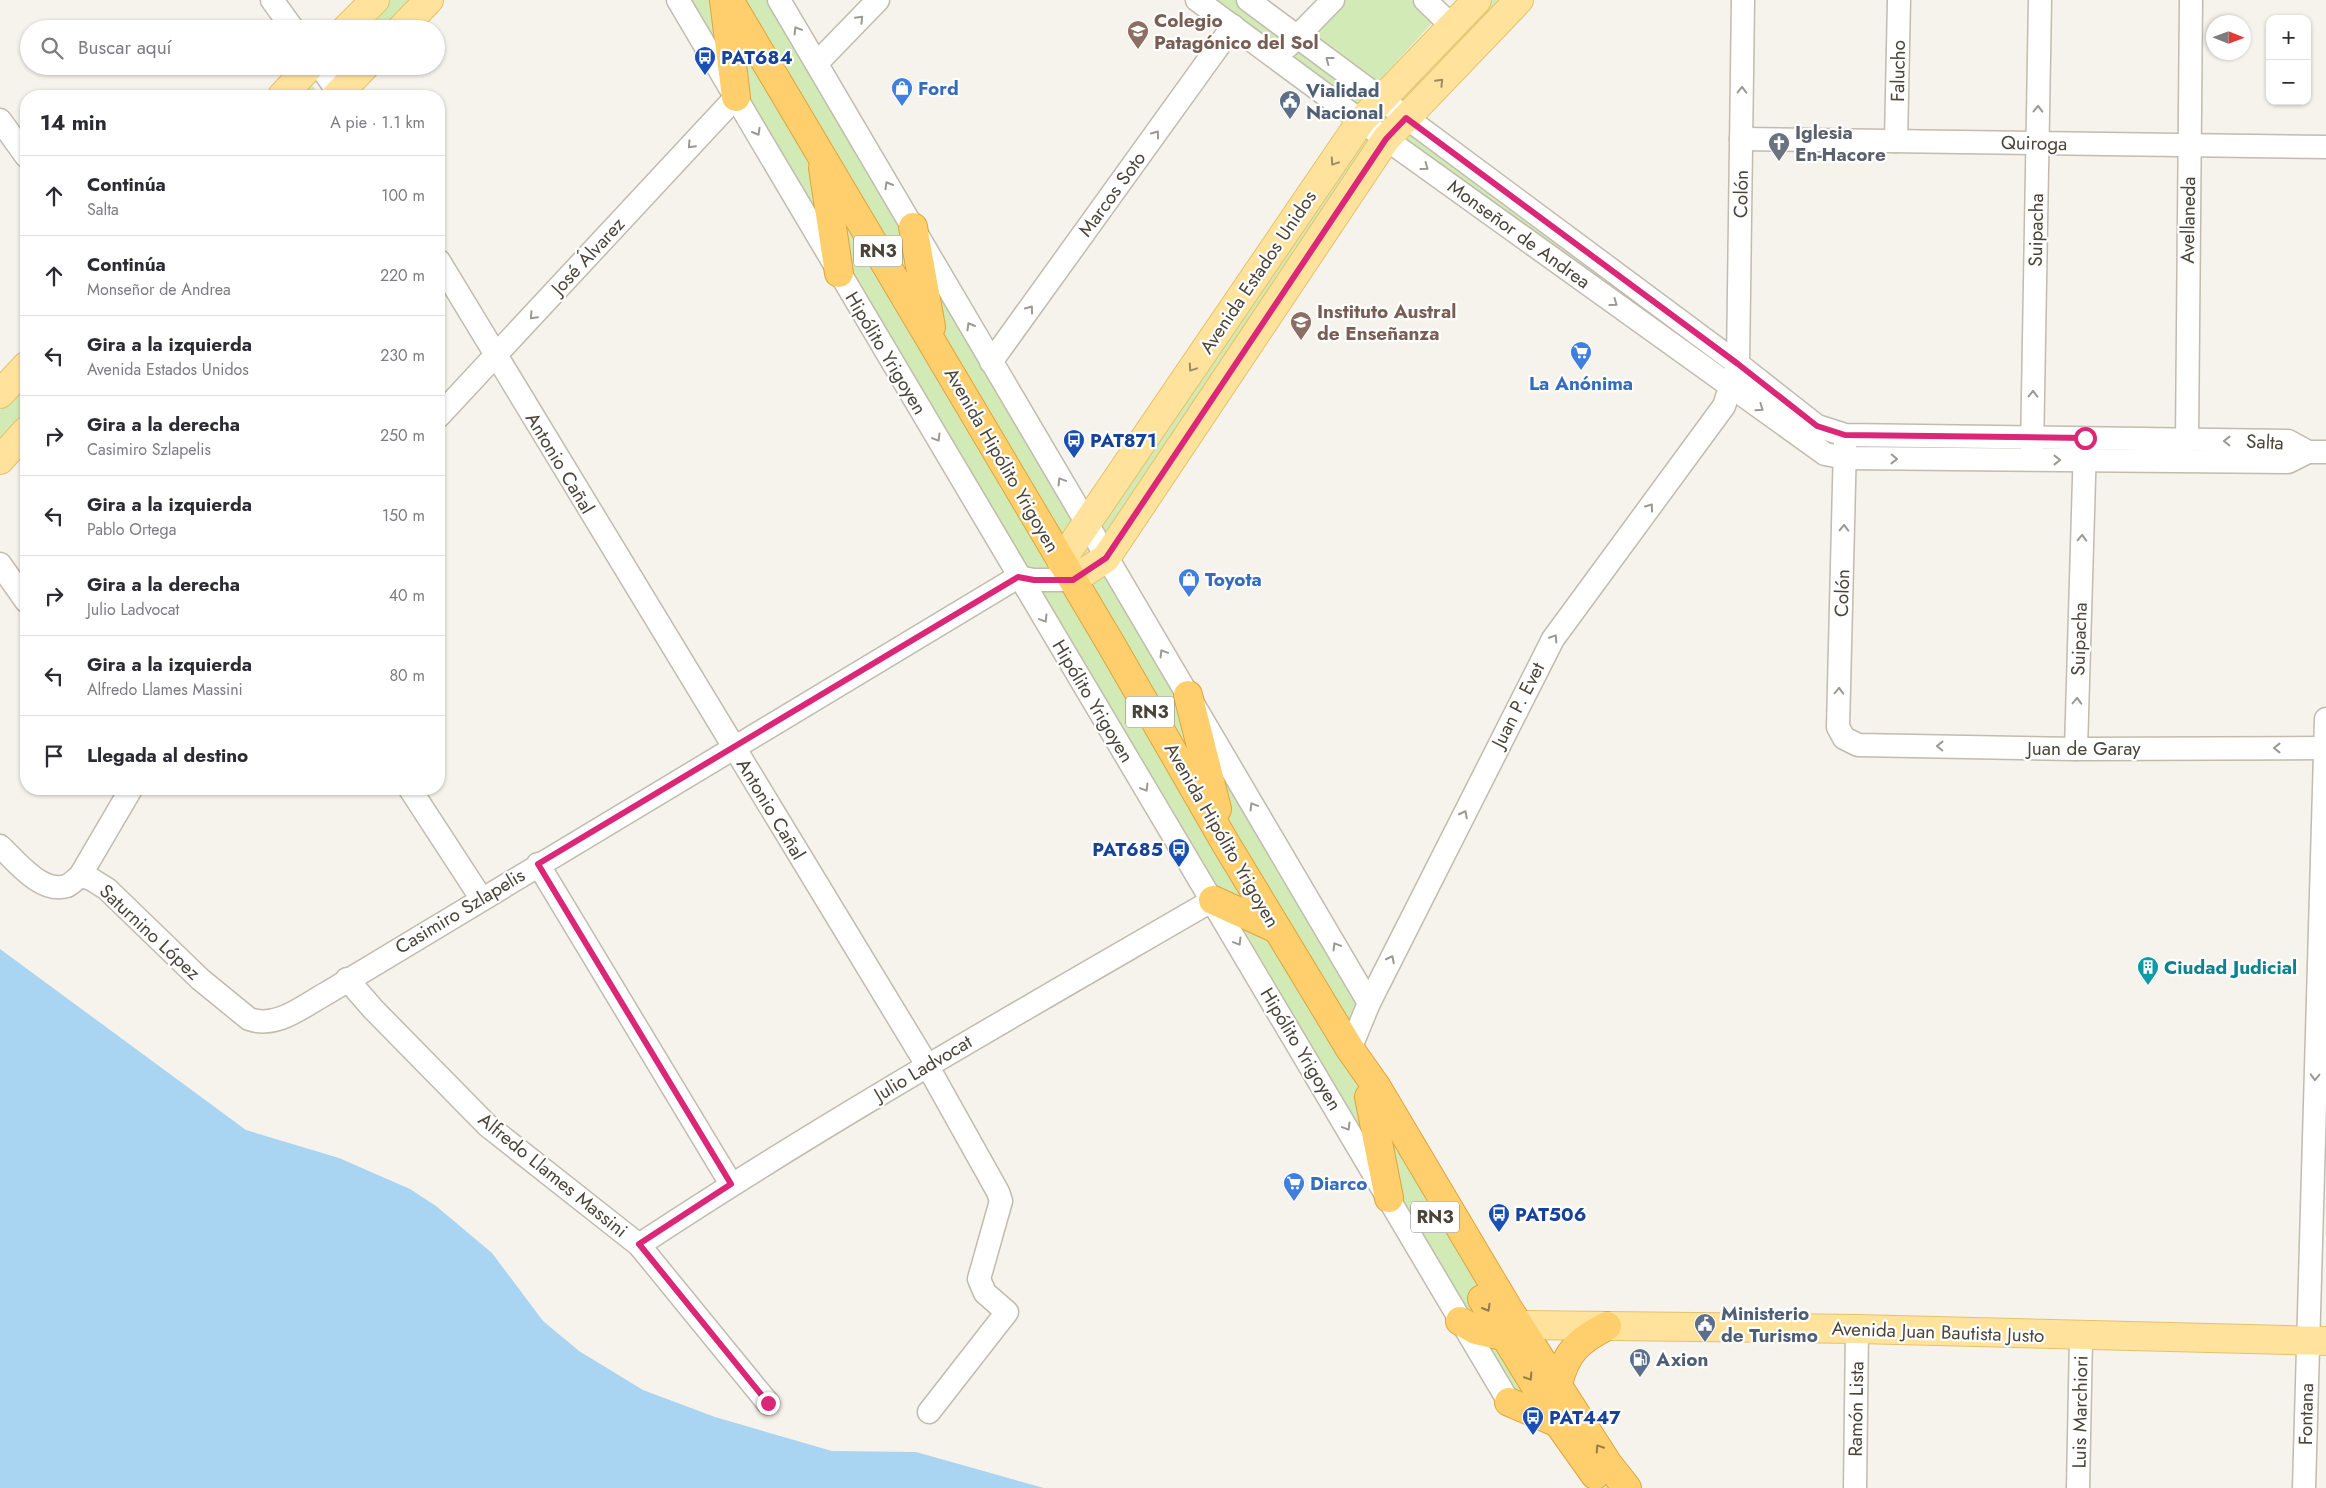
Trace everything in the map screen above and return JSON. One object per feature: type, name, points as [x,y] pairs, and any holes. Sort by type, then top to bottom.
[{"type":"highway","points":[[724,0],[736,97]]},
{"type":"highway","name":"Avenida Hipólito Yrigoyen","points":[[729,0],[935,346],[1226,844],[1350,1049],[1376,1086],[1511,1330],[1558,1423],[1605,1488]]},
{"type":"highway","points":[[822,156],[839,273]]},
{"type":"highway","points":[[913,227],[935,346]]},
{"type":"highway","points":[[1188,695],[1226,844]]},
{"type":"highway","points":[[1213,900],[1278,929]]},
{"type":"highway","name":"Avenida Hipólito Yrigoyen","points":[[1350,1049],[1369,1098],[1511,1330],[1558,1384],[1626,1488]]},
{"type":"highway","points":[[1369,1098],[1389,1198]]},
{"type":"highway","points":[[1460,1321],[1476,1330],[1511,1330]]},
{"type":"highway","points":[[1558,1384],[1566,1358],[1586,1336],[1607,1326]]},
{"type":"highway","points":[[1509,1402],[1558,1423]]},
{"type":"main road","points":[[355,20],[374,0]]},
{"type":"main road","points":[[410,20],[429,0]]},
{"type":"main road","name":"Avenida Estados Unidos","points":[[1067,571],[1086,523],[1361,121],[1476,0]]},
{"type":"main road","name":"Avenida Estados Unidos","points":[[1067,571],[1106,558],[1386,139],[1519,0]]},
{"type":"main road","points":[[288,90],[302,75]]},
{"type":"main road","points":[[343,90],[357,75]]},
{"type":"main road","points":[[0,394],[20,372]]},
{"type":"main road","points":[[0,460],[20,437]]},
{"type":"main road","name":"Avenida Juan Bautista Justo","points":[[1511,1330],[1607,1326],[1857,1329],[2317,1341]]},
{"type":"street","points":[[272,0],[286,20]]},
{"type":"street","name":"Hipólito Yrigoyen","points":[[678,0],[839,273],[1026,578],[1213,900],[1509,1402]]},
{"type":"street","points":[[779,0],[1369,1003]]},
{"type":"street","points":[[817,64],[878,0]]},
{"type":"street","name":"Monseñor de Andrea","points":[[1196,0],[1361,121],[1825,454],[1845,446]]},
{"type":"street","name":"Monseñor de Andrea","points":[[1248,0],[1738,364],[1845,446]]},
{"type":"street","points":[[1276,58],[1333,0]]},
{"type":"street","points":[[1425,0],[1452,26]]},
{"type":"street","name":"Colón","points":[[1731,387],[1738,364],[1743,0]]},
{"type":"street","name":"Falucho","points":[[1896,141],[1899,0]]},
{"type":"street","name":"Suipacha","points":[[2032,460],[2040,0]]},
{"type":"street","name":"Avellaneda","points":[[2186,440],[2191,0]]},
{"type":"street","name":"Marcos Soto","points":[[991,362],[1233,26]]},
{"type":"street","points":[[326,75],[336,90]]},
{"type":"street","name":"José Álvarez","points":[[445,410],[736,97]]},
{"type":"street","points":[[0,120],[20,148]]},
{"type":"street","name":"Quiroga","points":[[1741,139],[2326,147]]},
{"type":"street","name":"Antonio Cañal","points":[[445,271],[927,1065],[1002,1201],[979,1279],[985,1293],[1007,1312],[929,1412]]},
{"type":"street","name":"Juan P. Evet","points":[[1350,1049],[1369,1003],[1553,639],[1724,406],[1731,387]]},
{"type":"street","name":"Salta","points":[[1845,446],[2032,437],[2288,441],[2317,452]]},
{"type":"street","name":"Suipacha","points":[[2076,749],[2085,438]]},
{"type":"street","name":"Colón","points":[[1844,738],[1838,726],[1845,446]]},
{"type":"street","name":"Salta","points":[[1845,446],[2032,460],[2288,462],[2317,452]]},
{"type":"street","points":[[0,564],[20,592]]},
{"type":"street","name":"Casimiro Szlapelis","points":[[275,1022],[733,748],[1026,578],[1067,571]]},
{"type":"street","name":"Fontana","points":[[2304,1488],[2317,1341],[2316,1202],[2321,1042],[2326,719]]},
{"type":"street","name":"Juan de Garay","points":[[1844,738],[1858,745],[2076,749],[2326,748]]},
{"type":"street","points":[[80,876],[127,795]]},
{"type":"street","points":[[414,795],[481,898]]},
{"type":"street","name":"Saturnino López","points":[[0,846],[32,876],[44,884],[59,887],[68,886],[80,876],[90,879],[107,889],[200,978],[249,1019],[259,1022],[275,1022]]},
{"type":"street","points":[[538,864],[731,1184]]},
{"type":"street","name":"Julio Ladvocat","points":[[639,1244],[731,1184],[927,1065],[1213,900]]},
{"type":"street","name":"Alfredo Llames Massini","points":[[347,979],[373,1009],[488,1126],[639,1244],[768,1403]]},
{"type":"street","points":[[2316,1202],[2326,1154]]},
{"type":"street","name":"Ramón Lista","points":[[1855,1488],[1857,1329]]},
{"type":"street","name":"Luis Marchiori","points":[[2078,1488],[2081,1336]]},
{"type":"green space","points":[[387,0],[414,0],[396,20],[368,20]]},
{"type":"green space","points":[[678,0],[779,0],[1086,522],[1361,122],[1197,0],[1248,0],[1381,100],[1477,0],[1519,0],[1406,117],[1817,426],[2187,440],[1846,458],[1386,139],[1106,557],[1369,1003],[1350,1049],[1627,1488],[1605,1488],[1558,1423],[1509,1402]]},
{"type":"green space","points":[[1346,0],[1412,0],[1434,21],[1376,84],[1312,37]]},
{"type":"green space","points":[[313,86],[316,90],[301,90]]},
{"type":"green space","points":[[20,390],[20,424],[0,446],[0,410]]},
{"type":"water","points":[[0,949],[246,1130],[339,1158],[410,1189],[436,1206],[492,1253],[543,1321],[579,1351],[643,1390],[715,1417],[832,1451],[916,1452],[1044,1488],[0,1488]]},
{"type":"place","name":"Colegio Patagónico del Sol","points":[[1138,50]]},
{"type":"place","name":"PAT684","points":[[705,76]]},
{"type":"place","name":"Ford","points":[[902,107]]},
{"type":"place","name":"Vialidad Nacional","points":[[1290,120]]},
{"type":"place","name":"Iglesia En-Hacore","points":[[1779,162]]},
{"type":"place","name":"Instituto Austral de Enseñanza","points":[[1301,341]]},
{"type":"place","name":"La Anónima","points":[[1581,371]]},
{"type":"place","name":"PAT871","points":[[1074,459]]},
{"type":"place","name":"Toyota","points":[[1189,598]]},
{"type":"place","name":"PAT685","points":[[1179,868]]},
{"type":"place","name":"Ciudad Judicial","points":[[2148,986]]},
{"type":"place","name":"Diarco","points":[[1294,1202]]},
{"type":"place","name":"PAT506","points":[[1499,1233]]},
{"type":"place","name":"Ministerio de Turismo","points":[[1705,1343]]},
{"type":"place","name":"Axion","points":[[1640,1378]]},
{"type":"place","name":"PAT447","points":[[1533,1436]]},
{"type":"route","points":[[768,1403],[639,1244],[731,1184],[538,864],[1018,577],[1034,580],[1073,580],[1106,558],[1386,139],[1406,118],[1738,364],[1817,426],[1845,435],[2085,438]]}]
